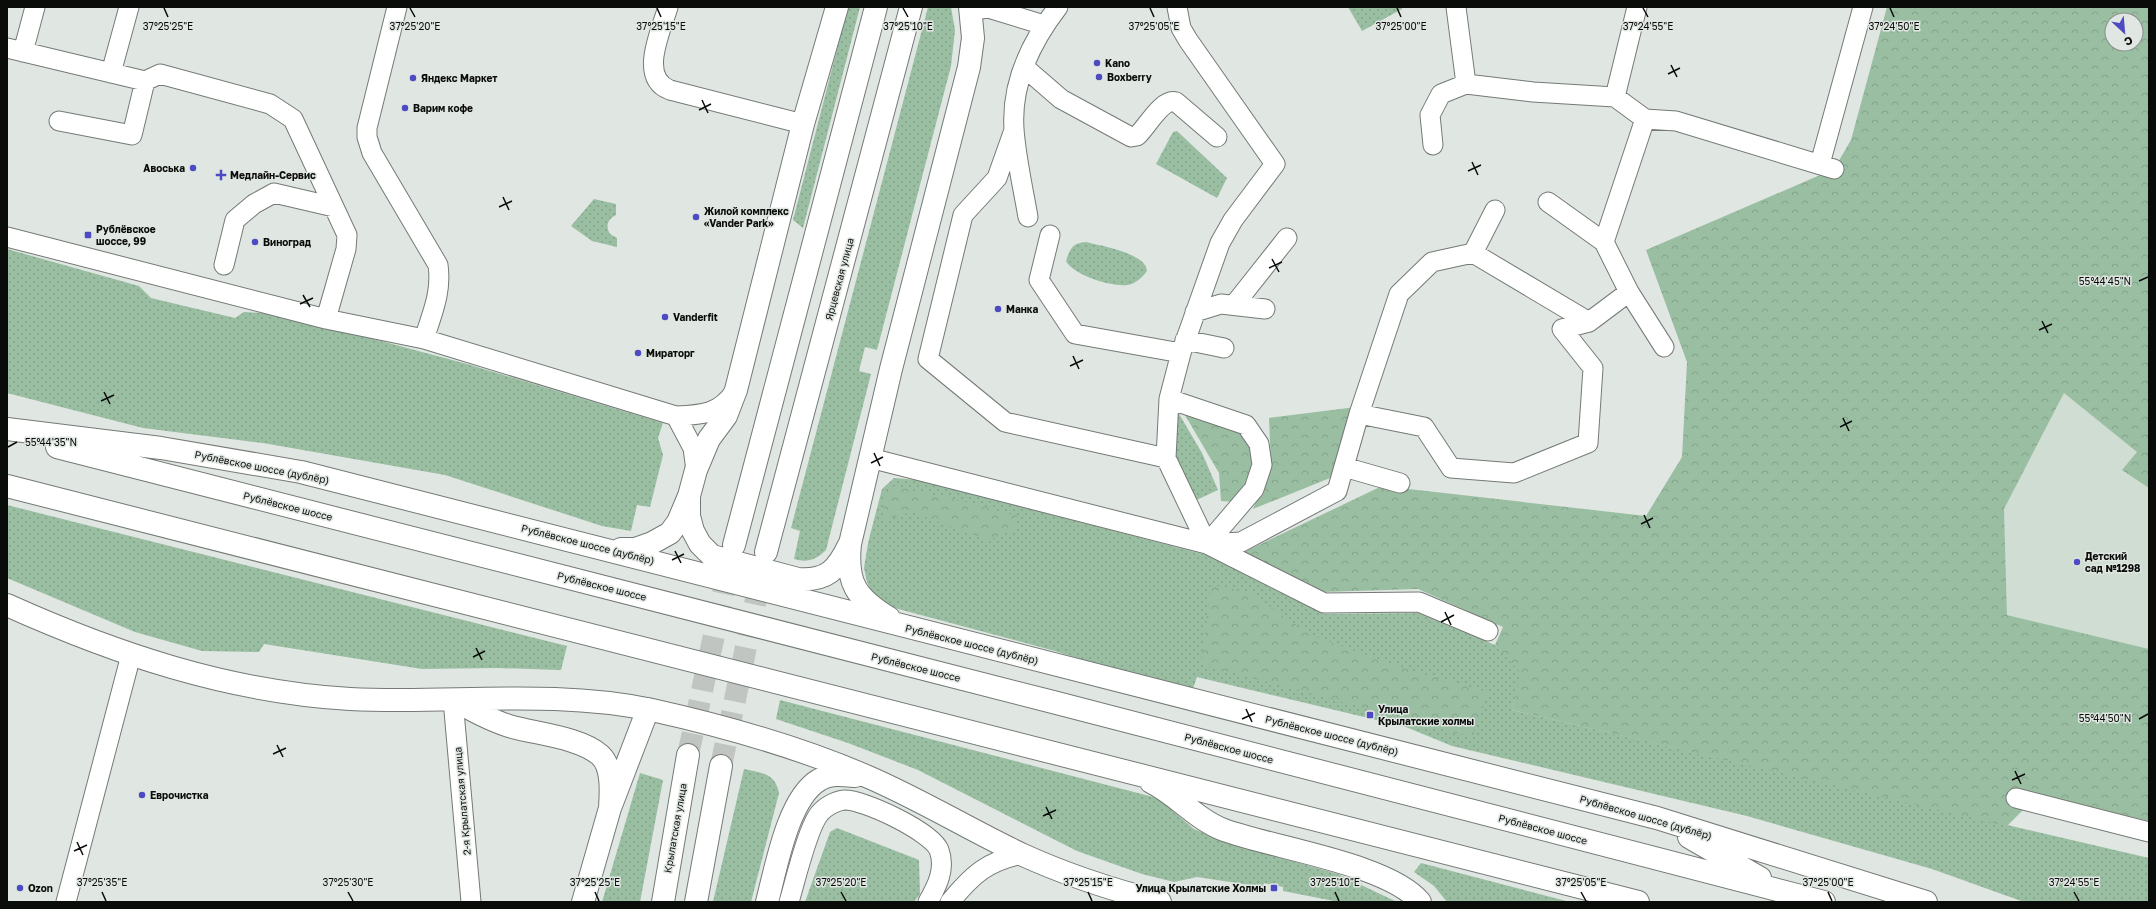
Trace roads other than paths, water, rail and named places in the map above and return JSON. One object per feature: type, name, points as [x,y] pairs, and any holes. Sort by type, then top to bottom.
[{"type":"main road","points":[[609,549],[635,548],[652,543],[670,533],[678,522],[689,496],[696,470],[709,439],[726,416],[736,390],[803,124],[837,7]]},
{"type":"main road","points":[[734,545],[876,7]]},
{"type":"main road","name":"Ярцевская улица","points":[[766,552],[911,7]]},
{"type":"main road","points":[[906,627],[864,601],[854,587],[850,578],[848,562],[850,544],[890,369],[969,67],[973,38],[970,9]]},
{"type":"main road","name":"Рублёвское шоссе (дублёр)","points":[[7,429],[161,448],[301,472],[609,549],[906,627],[1657,818],[1926,902]]},
{"type":"main road","name":"Рублёвское шоссе","points":[[7,434],[1045,700],[1824,902]]},
{"type":"main road","points":[[7,486],[1132,771],[1638,902]]},
{"type":"main road","points":[[689,496],[690,516],[693,531],[704,548],[716,558],[798,579],[812,580],[828,574],[835,568],[850,544]]},
{"type":"main road","points":[[7,605],[64,630],[131,655],[208,678],[299,694],[351,699],[453,700],[517,697],[581,700],[648,710],[763,740],[866,776],[1022,854],[1072,875],[1160,902]]},
{"type":"main road","points":[[453,700],[508,726],[580,744],[600,755],[606,765],[611,783],[610,808]]},
{"type":"main road","points":[[583,902],[610,808],[648,710]]},
{"type":"main road","name":"Крылатская улица","points":[[663,902],[688,755]]},
{"type":"main road","points":[[696,902],[720,766]]},
{"type":"main road","points":[[1132,771],[1162,787],[1186,807],[1223,830],[1364,870],[1398,885],[1415,896],[1420,902]]},
{"type":"main road","points":[[767,902],[791,817],[800,800],[811,786],[820,779],[832,775],[866,776]]},
{"type":"main road","points":[[1657,818],[1781,891]]},
{"type":"street","points":[[35,7],[15,50],[145,81],[160,74],[270,104],[293,119],[347,235],[346,249],[326,319]]},
{"type":"street","points":[[111,73],[129,7]]},
{"type":"street","points":[[397,7],[367,128],[367,137],[372,153],[438,266],[440,281],[439,291],[424,339]]},
{"type":"street","points":[[668,7],[652,63],[656,81],[670,90],[710,108],[803,124]]},
{"type":"street","points":[[1058,7],[1044,25],[1024,67],[1021,110],[997,178],[963,216],[928,358],[1005,422],[1166,458]]},
{"type":"street","points":[[1177,7],[1181,28],[1188,40],[1275,164],[1226,232],[1210,269],[1183,346],[1169,399],[1166,458],[1207,544]]},
{"type":"street","points":[[1456,7],[1466,84]]},
{"type":"street","points":[[1615,97],[1637,7]]},
{"type":"street","points":[[1433,145],[1430,115],[1442,94],[1466,84],[1533,92],[1615,97],[1645,119],[1676,121],[1827,166],[1862,7]]},
{"type":"street","points":[[970,9],[988,8],[1044,25]]},
{"type":"street","points":[[1024,67],[1056,95],[1131,137],[1139,134],[1164,105],[1172,101],[1176,102],[1217,137]]},
{"type":"street","points":[[59,122],[132,135],[145,81]]},
{"type":"street","points":[[1604,242],[1645,119]]},
{"type":"street","points":[[1014,130],[1028,217]]},
{"type":"street","points":[[224,265],[235,220],[254,204],[274,193],[334,207]]},
{"type":"street","points":[[1548,202],[1604,242],[1629,292],[1664,347]]},
{"type":"street","points":[[1473,253],[1494,210]]},
{"type":"street","points":[[1050,236],[1039,280],[1075,334],[1183,346],[1224,348]]},
{"type":"street","points":[[7,237],[326,319],[424,339],[676,416],[698,415],[714,411],[728,402],[736,390]]},
{"type":"street","points":[[1234,305],[1287,238]]},
{"type":"street","points":[[1207,544],[1241,542],[1337,491],[1359,414],[1399,294],[1432,262],[1473,253],[1588,322]]},
{"type":"street","points":[[1359,414],[1424,427],[1451,468],[1514,473],[1588,443],[1593,368],[1562,329],[1588,322],[1629,292]]},
{"type":"street","points":[[1195,312],[1222,304],[1265,309]]},
{"type":"street","points":[[1169,399],[1246,425],[1259,444],[1262,465],[1254,489],[1207,544]]},
{"type":"street","points":[[676,416],[693,448],[696,470]]},
{"type":"street","points":[[870,458],[1207,544],[1324,603],[1419,602],[1488,631]]},
{"type":"street","points":[[1344,467],[1400,483]]},
{"type":"street","points":[[66,902],[131,655]]},
{"type":"street","name":"2-я Крылатская улица","points":[[453,700],[471,902]]},
{"type":"street","points":[[2016,798],[2149,832]]},
{"type":"street","points":[[789,902],[812,826],[820,813],[830,804],[844,800],[858,803],[901,820],[936,844],[941,861],[941,875],[928,902]]},
{"type":"street","points":[[950,902],[970,880],[983,869],[1002,858],[1022,854]]},
{"type":"tunnel","points":[[688,755],[730,562]]},
{"type":"tunnel","points":[[721,766],[762,571]]},
{"type":"place","name":"Kano","points":[[1097,63]]},
{"type":"place","name":"Boxberry","points":[[1099,77]]},
{"type":"place","name":"Яндекс Маркет","points":[[413,78]]},
{"type":"place","name":"Варим кофе","points":[[405,108]]},
{"type":"place","name":"Авоська","points":[[193,168]]},
{"type":"place","name":"Медлайн-Сервис","points":[[221,175]]},
{"type":"place","name":"Жилой комплекс «Vander Park»","points":[[696,217]]},
{"type":"place","name":"Рублёвское шоссе, 99","points":[[88,235]]},
{"type":"place","name":"Виноград","points":[[255,242]]},
{"type":"place","name":"Манка","points":[[998,309]]},
{"type":"place","name":"Vanderfit","points":[[665,317]]},
{"type":"place","name":"Мираторг","points":[[638,353]]},
{"type":"place","name":"Детский сад №1298","points":[[2077,562]]},
{"type":"place","name":"Улица Крылатские холмы","points":[[1370,715]]},
{"type":"place","name":"Еврочистка","points":[[142,795]]},
{"type":"place","name":"Ozon","points":[[20,888]]},
{"type":"place","name":"Улица Крылатские Холмы","points":[[1274,888]]}]
